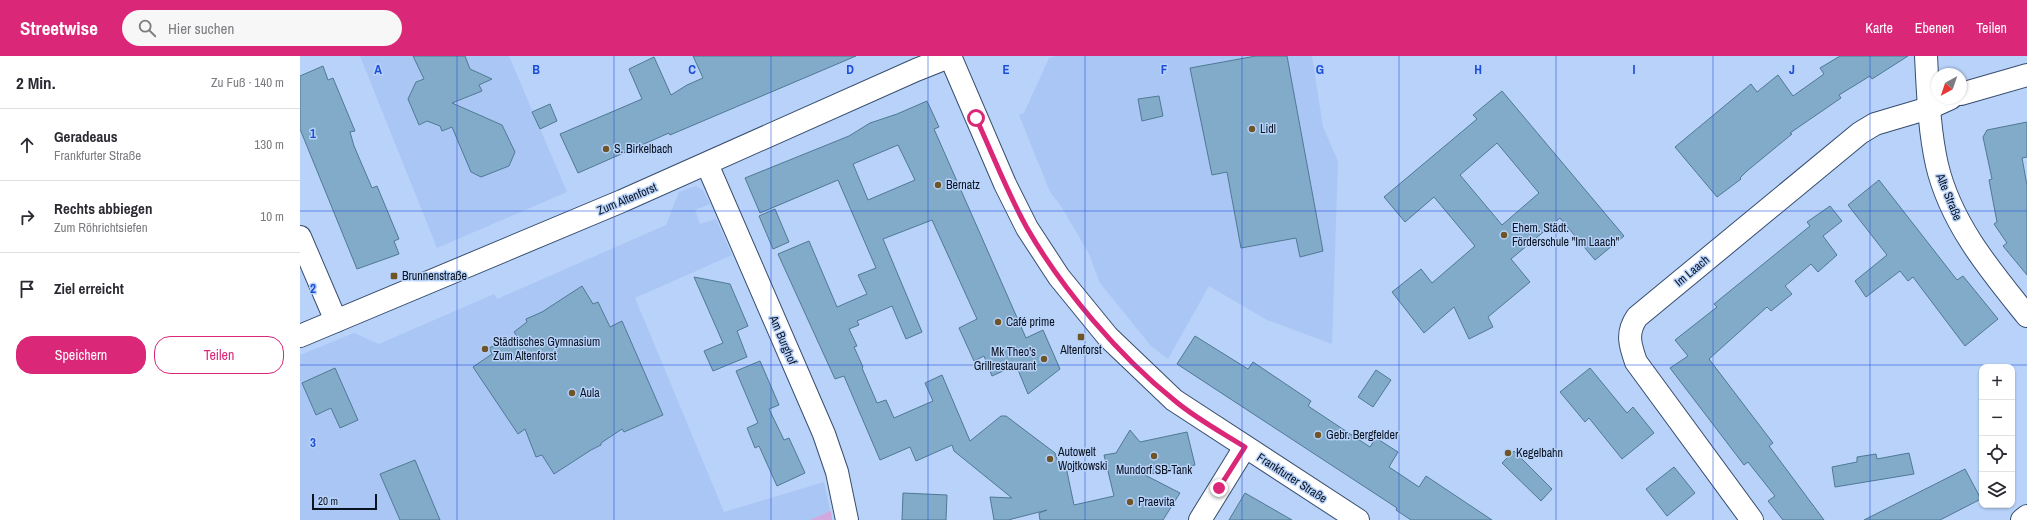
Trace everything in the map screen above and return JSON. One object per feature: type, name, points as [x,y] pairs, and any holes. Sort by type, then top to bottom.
[{"type":"street","name":"Zum Altenforst","points":[[300,336],[707,164],[835,106],[951,56]]},
{"type":"street","name":"Frankfurter Straße","points":[[951,56],[1012,199],[1028,228],[1058,278],[1108,337],[1152,381],[1174,400],[1358,520]]},
{"type":"street","name":"Alte Straße","points":[[1926,56],[1929,108],[1937,166],[1952,208],[1969,240],[2027,316]]},
{"type":"street","points":[[1967,92],[2027,75]]},
{"type":"street","name":"Im Laach","points":[[1752,520],[1636,362],[1630,344],[1631,328],[1637,317],[1860,132],[1875,124],[1938,104]]},
{"type":"street","name":"Am Burghof","points":[[707,164],[824,434],[837,472],[847,520]]},
{"type":"street","points":[[300,237],[336,321]]},
{"type":"street","points":[[1200,520],[1245,447]]},
{"type":"street","points":[[2022,520],[2027,516]]},
{"type":"shaded area","points":[[360,56],[509,56],[567,192],[437,248]]},
{"type":"shaded area","points":[[1056,56],[1312,56],[1323,127],[1338,161],[1332,344],[1267,320],[1209,286],[1168,359],[1151,346],[1100,283],[1089,254],[1061,206],[1050,192],[1019,115],[1024,113],[1049,58]]},
{"type":"shaded area","name":"Städtisches Gymnasium Zum Altenforst","points":[[696,186],[703,190],[710,204],[695,210],[700,224],[716,219],[732,255],[635,298],[724,512],[824,482],[832,520],[300,520],[300,355],[354,333],[379,344],[494,294],[497,299],[666,225],[679,192]]},
{"type":"shaded area","points":[[831,511],[832,520],[810,520]]},
{"type":"building","points":[[413,56],[465,56],[470,69],[492,79],[479,85],[482,91],[452,103],[502,125],[515,152],[509,166],[481,177],[471,172],[452,127],[442,131],[440,126],[427,121],[419,125],[408,99],[416,82],[424,79]]},
{"type":"building","points":[[693,56],[856,56],[670,135],[669,133],[578,173],[560,134],[642,99],[629,69],[654,57],[671,95],[687,85],[703,78]]},
{"type":"building","name":"Lidl","points":[[1256,56],[1287,56],[1323,251],[1300,257],[1296,238],[1241,248],[1227,172],[1212,175],[1190,68]]},
{"type":"building","points":[[1840,56],[1908,56],[1872,79],[1870,76],[1839,95],[1841,98],[1790,133],[1792,134],[1747,171],[1740,178],[1741,179],[1717,197],[1675,147],[1751,84],[1757,92],[1778,75],[1793,96],[1824,74],[1820,68]]},
{"type":"building","points":[[323,66],[328,80],[333,78],[355,131],[350,132],[354,146],[372,188],[377,186],[399,239],[394,241],[399,254],[357,269],[300,129],[300,76]]},
{"type":"building","points":[[1502,91],[1624,236],[1595,260],[1560,218],[1511,259],[1530,282],[1488,317],[1493,327],[1469,339],[1454,307],[1424,333],[1392,292],[1421,269],[1432,283],[1475,246],[1434,197],[1405,222],[1384,197],[1477,119],[1473,115]],"holes":[[[1497,143],[1539,193],[1502,225],[1460,175]]]},
{"type":"building","points":[[1159,96],[1163,116],[1142,121],[1138,99]]},
{"type":"building","points":[[927,101],[939,127],[934,129],[1026,338],[1043,330],[1060,369],[1028,394],[1016,365],[992,376],[984,356],[974,361],[959,328],[977,319],[932,220],[883,239],[922,332],[906,339],[892,306],[857,321],[859,325],[849,329],[857,346],[854,347],[877,403],[886,400],[894,418],[933,401],[925,383],[942,375],[970,441],[1001,416],[1006,416],[1055,453],[1058,463],[1065,462],[1074,505],[1114,496],[1104,455],[1116,453],[1130,430],[1140,442],[1187,432],[1195,465],[1145,475],[1180,493],[1163,520],[1040,520],[1039,513],[1047,510],[1008,520],[994,520],[990,497],[1012,498],[954,451],[952,445],[916,461],[910,447],[880,460],[844,376],[835,379],[778,254],[809,241],[837,307],[867,294],[858,275],[876,268],[838,180],[760,213],[745,178],[849,136],[870,123],[897,114]],"holes":[[[898,145],[915,180],[868,200],[853,164]]]},
{"type":"building","points":[[550,104],[557,121],[540,129],[532,112]]},
{"type":"building","points":[[2027,122],[2027,157],[2022,158],[2027,185],[2027,275],[2003,246],[2007,243],[1994,224],[1997,222],[1989,180],[1992,179],[1983,137],[1987,130]]},
{"type":"building","points":[[1879,180],[1957,280],[1963,276],[1998,319],[1965,346],[1913,277],[1908,281],[1900,271],[1866,297],[1855,281],[1887,255],[1848,205]]},
{"type":"building","points":[[1830,206],[1842,221],[1823,236],[1837,255],[1818,272],[1811,264],[1785,286],[1792,294],[1771,311],[1767,307],[1709,359],[1773,443],[1769,446],[1824,520],[1783,520],[1768,501],[1775,496],[1748,462],[1744,465],[1670,368],[1688,356],[1675,340],[1717,307],[1714,304],[1810,226],[1807,222]]},
{"type":"building","points":[[775,209],[789,242],[773,249],[759,216]]},
{"type":"building","points":[[694,277],[730,284],[748,326],[737,331],[747,357],[713,371],[704,351],[723,343]]},
{"type":"building","name":"Aula","points":[[582,286],[593,304],[598,302],[610,327],[622,321],[663,415],[624,432],[622,429],[601,443],[601,445],[554,474],[542,455],[536,457],[525,429],[518,434],[473,367],[492,354],[489,348],[517,336],[514,332],[527,322],[526,319],[542,312]]},
{"type":"building","points":[[1195,336],[1248,369],[1253,362],[1311,401],[1308,406],[1370,447],[1376,438],[1398,452],[1389,467],[1419,487],[1426,476],[1492,520],[1411,520],[1396,510],[1397,508],[1177,364]]},
{"type":"building","points":[[760,361],[779,405],[769,409],[784,440],[789,438],[805,473],[777,486],[759,446],[755,448],[747,428],[758,423],[736,371]]},
{"type":"building","points":[[335,368],[358,420],[340,428],[331,408],[316,415],[302,383]]},
{"type":"building","points":[[1590,368],[1627,413],[1633,407],[1654,433],[1622,459],[1589,418],[1585,422],[1560,392]]},
{"type":"building","points":[[1376,370],[1391,380],[1373,407],[1358,397]]},
{"type":"building","name":"Kegelbahn","points":[[1514,451],[1552,489],[1541,501],[1502,463]]},
{"type":"building","points":[[1909,453],[1914,474],[1835,487],[1832,467],[1857,462],[1857,457],[1876,454],[1877,459]]},
{"type":"building","points":[[415,460],[440,520],[400,520],[380,474]]},
{"type":"building","points":[[1674,467],[1695,493],[1667,516],[1646,489]]},
{"type":"building","points":[[1965,469],[1979,495],[1979,500],[1940,520],[1864,520]]},
{"type":"building","points":[[903,493],[947,495],[946,520],[902,520]]},
{"type":"building","points":[[1245,493],[1292,520],[1229,520]]},
{"type":"place","name":"Lidl","points":[[1252,129]]},
{"type":"place","name":"S. Birkelbach","points":[[606,149]]},
{"type":"place","name":"Bernatz","points":[[938,185]]},
{"type":"place","name":"Ehem. Städt. Förderschule \"Im Laach\"","points":[[1504,235]]},
{"type":"place","name":"Brunnenstraße","points":[[394,276]]},
{"type":"place","name":"Café prime","points":[[998,322]]},
{"type":"place","name":"Altenforst","points":[[1081,337]]},
{"type":"place","name":"Städtisches Gymnasium Zum Altenforst","points":[[485,349]]},
{"type":"place","name":"Mk Theo's Grillrestaurant","points":[[1044,359]]},
{"type":"place","name":"Aula","points":[[572,393]]},
{"type":"place","name":"Gebr. Bergfelder","points":[[1318,435]]},
{"type":"place","name":"Kegelbahn","points":[[1508,453]]},
{"type":"place","name":"Mundorf SB-Tank","points":[[1154,456]]},
{"type":"place","name":"Autowelt Wojtkowski","points":[[1050,459]]},
{"type":"place","name":"Praevita","points":[[1130,502]]},
{"type":"route","points":[[976,118],[1012,199],[1058,278],[1110,339],[1152,381],[1186,409],[1245,447],[1219,488]]}]
